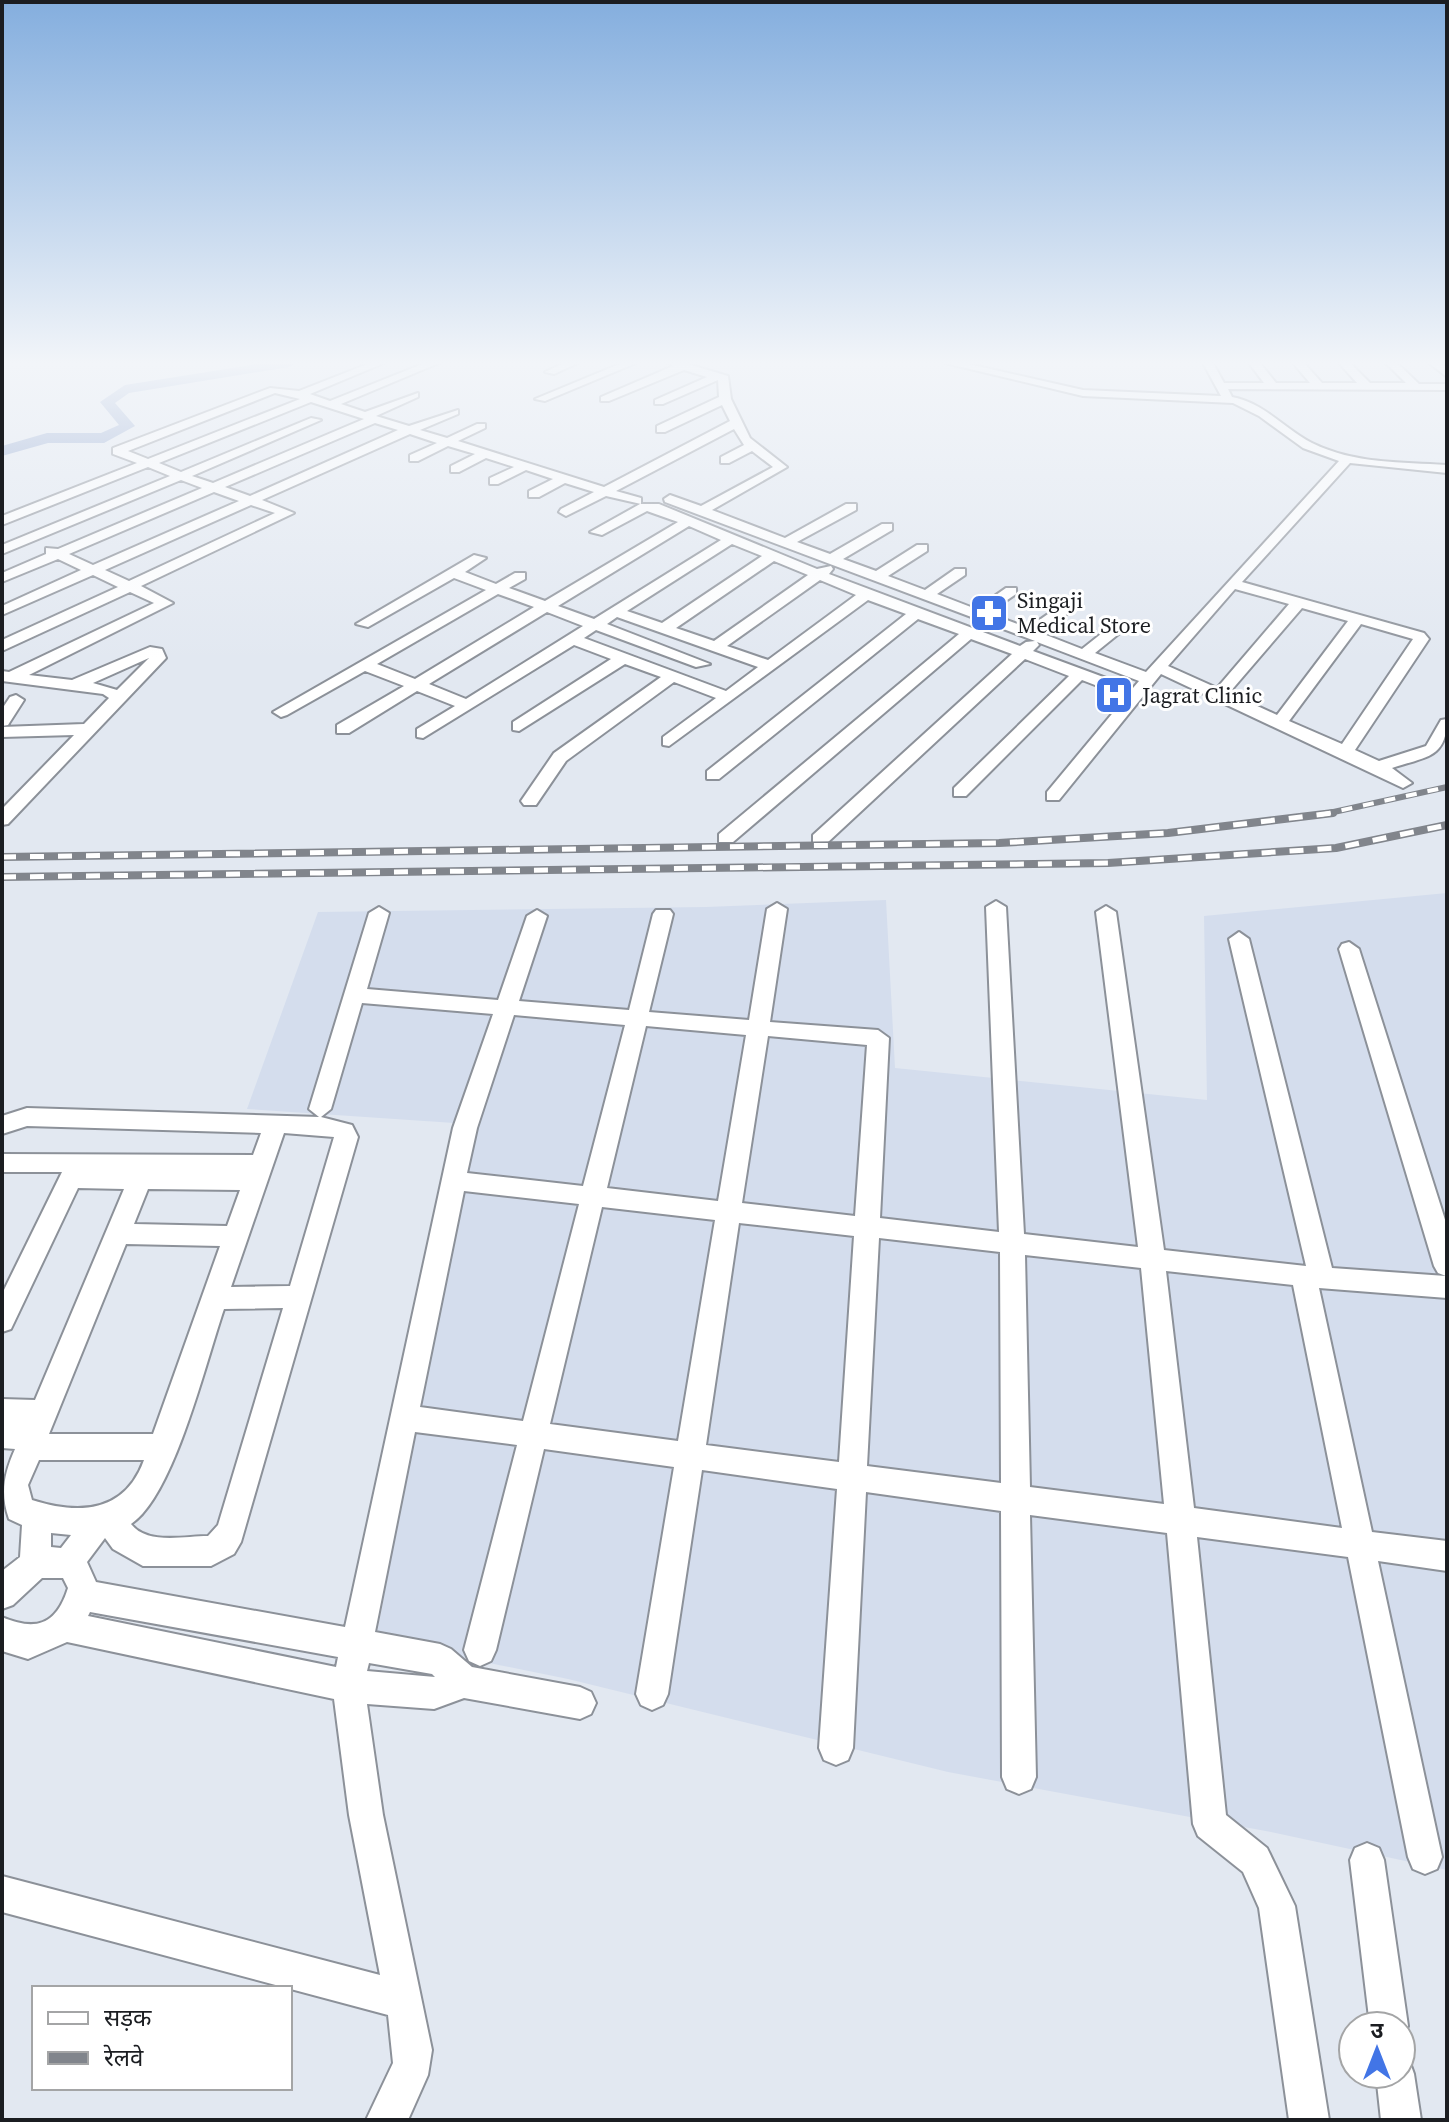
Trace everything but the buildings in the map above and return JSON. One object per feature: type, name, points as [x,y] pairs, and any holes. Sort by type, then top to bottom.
[{"type":"street","points":[[2,646],[287,513],[142,462]]},
{"type":"street","points":[[2,521],[152,462]]},
{"type":"street","points":[[2,550],[214,462]]},
{"type":"street","points":[[2,578],[275,462]]},
{"type":"street","points":[[2,611],[336,462]]},
{"type":"street","points":[[455,469],[469,462]]},
{"type":"street","points":[[512,462],[644,505],[728,541],[1136,695]]},
{"type":"street","points":[[566,512],[661,462]]},
{"type":"street","points":[[701,511],[781,467],[774,462]]},
{"type":"street","points":[[1053,796],[1155,673],[1179,646],[1187,643],[1347,462]]},
{"type":"street","points":[[1379,462],[1447,469]]},
{"type":"street","points":[[494,481],[525,466]]},
{"type":"street","points":[[534,494],[564,478]]},
{"type":"street","points":[[644,505],[639,496],[654,493],[1084,655],[1220,694],[1378,767],[1403,783]]},
{"type":"street","points":[[597,532],[644,505]]},
{"type":"street","points":[[787,542],[851,507]]},
{"type":"street","points":[[343,729],[685,523]]},
{"type":"street","points":[[530,801],[560,757],[702,664],[834,561],[887,527]]},
{"type":"street","points":[[2,530],[164,599],[166,603],[7,676]]},
{"type":"street","points":[[423,733],[728,541]]},
{"type":"street","points":[[877,577],[922,548]]},
{"type":"street","points":[[665,628],[772,556]]},
{"type":"street","points":[[363,624],[479,558]]},
{"type":"street","points":[[925,596],[960,572]]},
{"type":"street","points":[[454,573],[702,664]]},
{"type":"street","points":[[281,712],[520,576]]},
{"type":"street","points":[[1237,585],[1413,634],[1421,639],[1344,753]]},
{"type":"street","points":[[975,616],[1011,591]]},
{"type":"street","points":[[669,741],[725,696],[866,594]]},
{"type":"street","points":[[1220,694],[1299,602]]},
{"type":"street","points":[[820,839],[1021,654],[1033,636],[1066,608]]},
{"type":"street","points":[[614,611],[767,665]]},
{"type":"street","points":[[713,775],[916,613]]},
{"type":"street","points":[[1279,723],[1357,619]]},
{"type":"street","points":[[1084,655],[1121,625]]},
{"type":"street","points":[[726,838],[969,633]]},
{"type":"street","points":[[573,639],[725,696]]},
{"type":"street","points":[[2,820],[158,658],[157,652],[150,652],[74,685]]},
{"type":"street","points":[[519,726],[623,658]]},
{"type":"street","points":[[365,665],[468,705]]},
{"type":"street","points":[[960,792],[1079,675]]},
{"type":"street","points":[[7,676],[108,690],[118,698]]},
{"type":"street","points":[[2,721],[16,700]]},
{"type":"street","points":[[1378,767],[1432,749],[1447,724]]},
{"type":"street","points":[[2,732],[91,729]]},
{"type":"street","points":[[996,907],[1012,1245],[1019,1777]]},
{"type":"street","points":[[652,1694],[777,909]]},
{"type":"street","points":[[1106,912],[1135,1096],[1154,1260],[1210,1824],[1255,1860],[1277,1906],[1309,2120]]},
{"type":"street","points":[[320,1109],[379,913]]},
{"type":"street","points":[[480,1650],[663,914]]},
{"type":"street","points":[[386,2120],[411,2073],[415,2045],[366,1815],[348,1686],[465,1128],[537,916]]},
{"type":"street","points":[[1239,939],[1313,1277],[1360,1545],[1425,1857]]},
{"type":"street","points":[[1349,949],[1447,1266]]},
{"type":"street","points":[[354,995],[878,1038],[836,1748]]},
{"type":"street","points":[[2,1125],[27,1117],[275,1125],[344,1131],[346,1137],[231,1532],[223,1544],[211,1551],[143,1551],[104,1521],[37,1516],[19,1509],[8,1483],[34,1433],[144,1171]]},
{"type":"street","points":[[67,1564],[104,1521],[140,1498],[162,1447],[275,1125]]},
{"type":"street","points":[[2,1163],[75,1170],[258,1173]]},
{"type":"street","points":[[2,1321],[75,1170]]},
{"type":"street","points":[[456,1181],[1012,1245],[1313,1277],[1447,1287]]},
{"type":"street","points":[[116,1234],[236,1236]]},
{"type":"street","points":[[214,1298],[299,1297]]},
{"type":"street","points":[[2,1412],[34,1433]]},
{"type":"street","points":[[406,1418],[1447,1556]]},
{"type":"street","points":[[2,1435],[34,1433],[162,1447]]},
{"type":"street","points":[[12,1581],[37,1516]]},
{"type":"street","points":[[2,1633],[21,1642],[35,1642],[63,1626],[74,1614],[82,1595],[80,1575],[67,1564],[48,1561],[12,1581]]},
{"type":"street","points":[[82,1595],[440,1660],[464,1682]]},
{"type":"street","points":[[63,1626],[348,1686],[434,1693],[464,1682],[580,1703]]},
{"type":"street","points":[[1367,1860],[1387,2010]]},
{"type":"street","points":[[2,1894],[403,2000]]},
{"type":"street","points":[[1397,2090],[1401,2120]]},
{"type":"shaded area","points":[[1447,893],[1447,1870],[1271,1832],[948,1772],[568,1679],[376,1640],[469,1124],[247,1109],[318,912],[706,907],[886,900],[895,1068],[1207,1100],[1204,916]]},
{"type":"railway","points":[[1324,814],[1447,787]]},
{"type":"railway","points":[[1324,814],[1333,813]]},
{"type":"railway","points":[[2,857],[999,843],[1168,833],[1324,814]]},
{"type":"railway","points":[[1320,815],[1324,814]]},
{"type":"railway","points":[[2,877],[1108,863],[1336,848],[1447,825]]},
{"type":"place","name":"Singaji Medical Store","points":[[989,613]]},
{"type":"place","name":"Jagrat Clinic","points":[[1114,695]]}]
